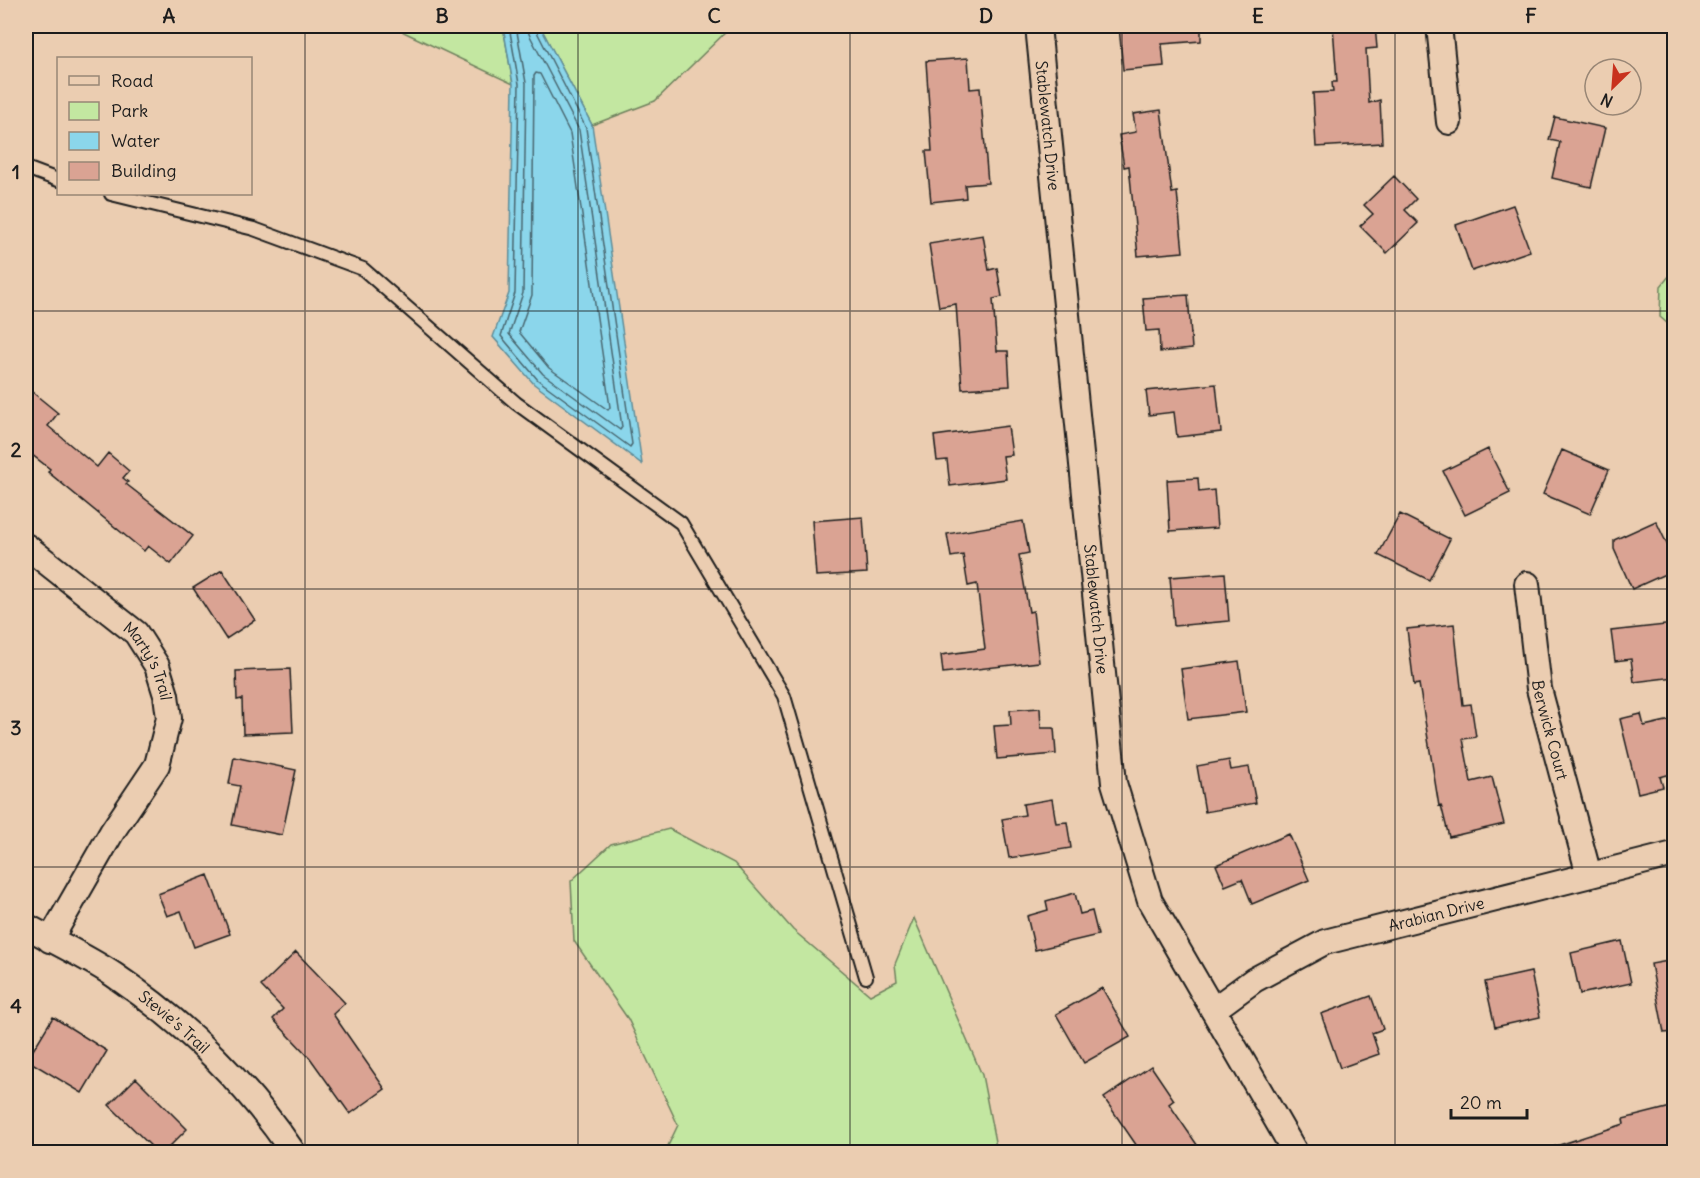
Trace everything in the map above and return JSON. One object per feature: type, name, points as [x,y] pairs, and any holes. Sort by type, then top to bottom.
[{"type":"street","name":"Stablewatch Drive","points":[[1038,26],[1114,783],[1149,901],[1295,1152]]},
{"type":"street","points":[[1439,26],[1449,122]]},
{"type":"street","name":"Marty’s Trail","points":[[26,546],[136,633],[157,666],[166,695],[169,718],[157,765],[112,832],[50,940]]},
{"type":"street","name":"Berwick Court","points":[[1527,584],[1539,689],[1588,875]]},
{"type":"street","name":"Arabian Drive","points":[[1213,1010],[1254,980],[1325,942],[1674,854]]},
{"type":"street","name":"Stevie’s Trail","points":[[26,926],[113,974],[172,1018],[224,1065],[271,1121],[293,1152]]},
{"type":"lane","points":[[26,168],[57,180]]},
{"type":"lane","points":[[115,195],[254,229],[363,269],[516,403],[681,523],[784,696],[866,977]]},
{"type":"green space","points":[[391,26],[503,26],[513,84]]},
{"type":"green space","points":[[540,26],[732,26],[655,101],[592,125]]},
{"type":"green space","points":[[1674,270],[1674,329],[1660,317],[1661,286]]},
{"type":"green space","points":[[669,829],[734,863],[793,930],[870,995],[897,981],[895,964],[914,918],[982,1075],[997,1152],[665,1152],[678,1125],[628,1019],[574,941],[571,881],[611,844]]},
{"type":"water","points":[[503,26],[540,26],[592,125],[642,464],[534,384],[493,337],[509,293],[513,84]]},
{"type":"building","points":[[1119,26],[1201,26],[1201,41],[1162,44],[1164,66],[1123,70]]},
{"type":"building","points":[[1333,26],[1375,26],[1377,48],[1366,49],[1369,103],[1380,100],[1382,143],[1316,147],[1313,93],[1333,92],[1332,82],[1337,82]]},
{"type":"building","points":[[968,58],[970,89],[980,88],[988,183],[965,185],[966,198],[931,202],[926,151],[932,151],[926,61]]},
{"type":"building","points":[[1161,110],[1172,193],[1177,192],[1183,252],[1138,256],[1129,166],[1124,167],[1119,135],[1136,132],[1133,114]]},
{"type":"building","points":[[1555,117],[1605,128],[1591,187],[1552,178],[1560,142],[1549,140]]},
{"type":"building","points":[[1394,176],[1416,199],[1405,210],[1418,223],[1387,253],[1360,226],[1373,214],[1364,205]]},
{"type":"building","points":[[1513,205],[1530,251],[1472,271],[1456,225]]},
{"type":"building","points":[[983,235],[989,270],[997,268],[1002,297],[993,299],[997,351],[1008,351],[1010,386],[962,389],[956,304],[939,307],[929,244]]},
{"type":"building","points":[[1188,295],[1192,349],[1160,352],[1159,330],[1146,331],[1143,298]]},
{"type":"building","points":[[1216,384],[1221,432],[1177,437],[1174,412],[1149,415],[1146,391]]},
{"type":"building","points":[[26,387],[58,413],[48,426],[97,467],[108,453],[129,471],[123,478],[128,482],[126,484],[193,536],[171,564],[148,546],[144,551],[48,472],[50,469],[27,451],[26,453]]},
{"type":"building","points":[[1008,426],[1012,455],[1003,456],[1006,479],[950,486],[947,460],[937,461],[934,436]]},
{"type":"building","points":[[1488,449],[1510,493],[1465,515],[1443,471]]},
{"type":"building","points":[[1562,450],[1609,470],[1590,514],[1543,494]]},
{"type":"building","points":[[1198,478],[1199,492],[1214,490],[1217,528],[1170,531],[1167,480]]},
{"type":"building","points":[[1400,514],[1450,539],[1429,580],[1378,555]]},
{"type":"building","points":[[863,517],[867,573],[816,576],[812,521]]},
{"type":"building","points":[[1023,521],[1029,553],[1019,555],[1029,612],[1033,611],[1039,662],[943,673],[941,655],[985,649],[977,584],[968,586],[963,555],[951,557],[947,534]]},
{"type":"building","points":[[1656,521],[1674,559],[1674,570],[1632,589],[1614,549],[1614,540]]},
{"type":"building","points":[[222,570],[255,620],[226,639],[193,588]]},
{"type":"building","points":[[1225,573],[1229,621],[1174,626],[1170,577]]},
{"type":"building","points":[[1454,624],[1463,705],[1471,704],[1476,737],[1463,739],[1471,782],[1492,777],[1504,824],[1449,837],[1441,805],[1439,806],[1419,684],[1414,685],[1407,629]]},
{"type":"building","points":[[1674,624],[1674,677],[1634,682],[1631,659],[1615,661],[1611,631]]},
{"type":"building","points":[[1239,661],[1246,712],[1188,719],[1181,669]]},
{"type":"building","points":[[290,669],[293,732],[243,734],[242,699],[237,700],[236,671]]},
{"type":"building","points":[[1040,708],[1041,728],[1054,728],[1056,754],[997,759],[994,726],[1011,725],[1010,710]]},
{"type":"building","points":[[1641,714],[1644,726],[1671,720],[1674,734],[1674,773],[1660,777],[1663,787],[1638,793],[1620,719]]},
{"type":"building","points":[[234,757],[296,770],[282,835],[232,825],[240,786],[229,784]]},
{"type":"building","points":[[1229,760],[1231,770],[1249,767],[1256,803],[1205,812],[1197,766]]},
{"type":"building","points":[[1052,799],[1056,823],[1067,822],[1071,848],[1009,858],[1002,819],[1025,815],[1023,804]]},
{"type":"building","points":[[1289,834],[1309,880],[1252,904],[1242,879],[1225,886],[1216,865]]},
{"type":"building","points":[[208,875],[230,934],[194,947],[181,911],[167,916],[158,894]]},
{"type":"building","points":[[1075,893],[1080,914],[1092,911],[1098,935],[1035,950],[1027,916],[1048,910],[1046,901]]},
{"type":"building","points":[[1622,941],[1631,983],[1580,994],[1571,953]]},
{"type":"building","points":[[296,952],[345,1003],[333,1014],[385,1089],[350,1114],[310,1058],[273,1019],[283,1009],[261,986]]},
{"type":"building","points":[[1674,960],[1674,1032],[1664,1033],[1651,964]]},
{"type":"building","points":[[1531,972],[1540,1017],[1495,1027],[1485,982]]},
{"type":"building","points":[[1102,988],[1130,1037],[1084,1063],[1056,1014]]},
{"type":"building","points":[[1371,996],[1383,1029],[1372,1033],[1379,1054],[1340,1068],[1321,1014]]},
{"type":"building","points":[[53,1017],[107,1051],[82,1093],[27,1060]]},
{"type":"building","points":[[1151,1066],[1174,1100],[1169,1104],[1202,1152],[1141,1152],[1104,1098]]},
{"type":"building","points":[[136,1078],[187,1129],[164,1152],[157,1152],[109,1105]]},
{"type":"building","points":[[1671,1107],[1674,1121],[1674,1152],[1551,1152],[1550,1148],[1624,1124],[1623,1119]]}]
